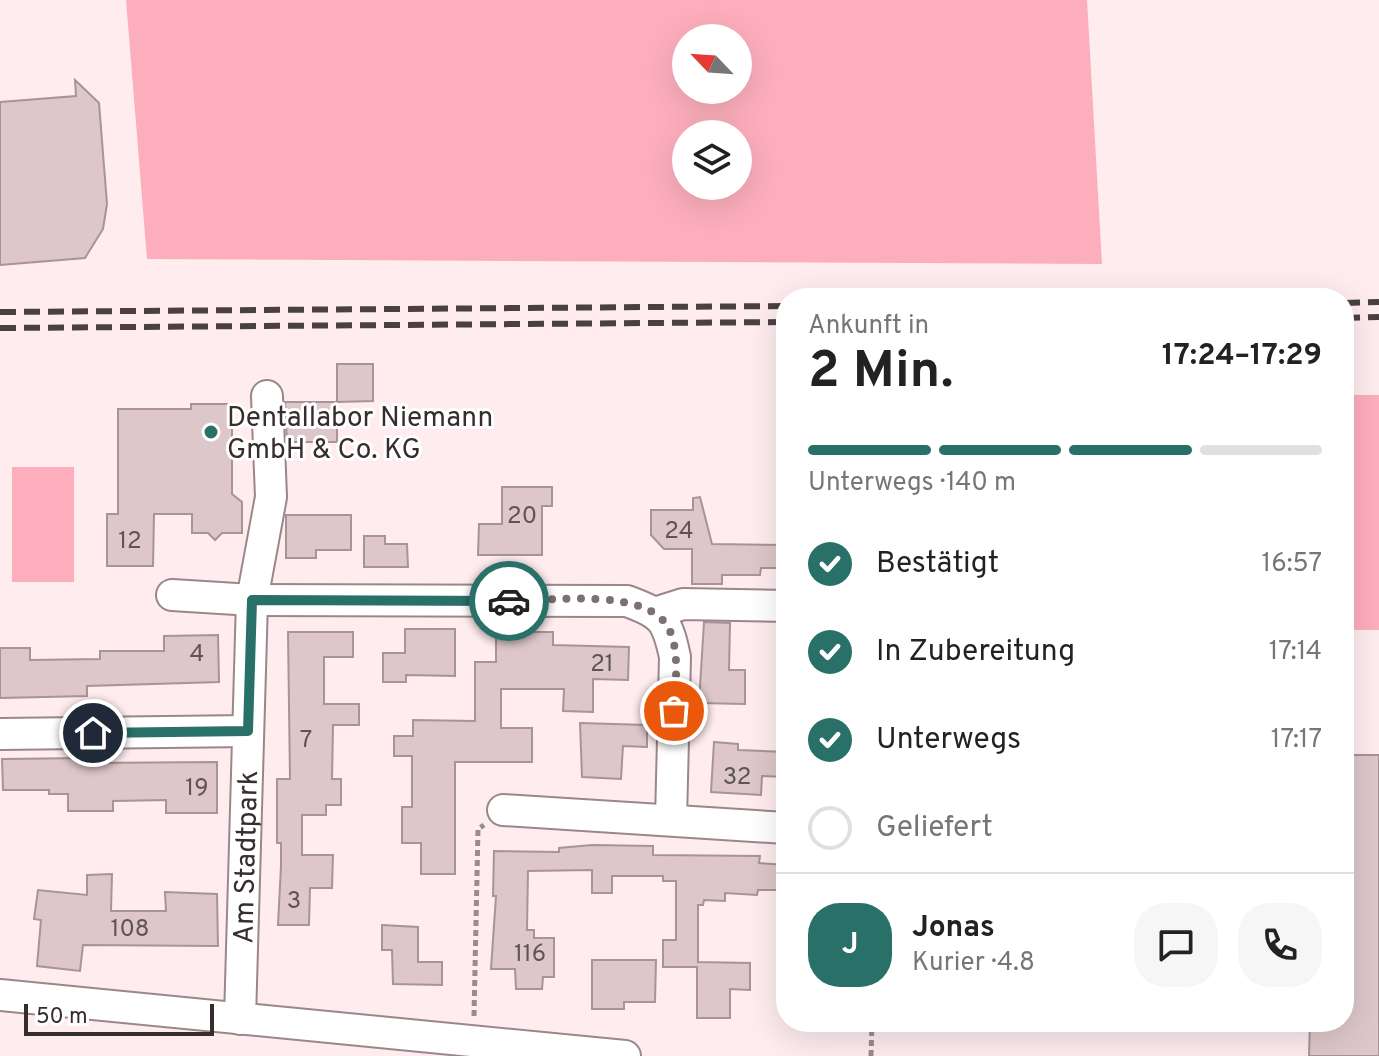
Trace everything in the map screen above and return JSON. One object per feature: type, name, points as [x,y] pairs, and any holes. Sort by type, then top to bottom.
[{"type":"street","name":"Am Stadtpark","points":[[240,1019],[252,600],[271,497],[267,396]]},
{"type":"street","points":[[172,595],[252,600],[627,601],[658,612],[683,604],[776,606]]},
{"type":"street","points":[[658,612],[670,632],[675,657],[671,820]]},
{"type":"street","points":[[0,734],[248,731]]},
{"type":"street","points":[[503,810],[776,827]]},
{"type":"street","points":[[0,995],[625,1056]]},
{"type":"path","points":[[473,1041],[478,829],[503,810]]},
{"type":"path","points":[[871,1056],[872,1032]]},
{"type":"shaded area","points":[[126,0],[1087,0],[1102,264],[147,259]]},
{"type":"shaded area","points":[[1354,395],[1379,395],[1379,630],[1354,630]]},
{"type":"shaded area","points":[[12,467],[74,467],[74,582],[12,582]]},
{"type":"building","points":[[75,80],[99,103],[107,204],[103,229],[85,258],[0,265],[0,102],[76,96]]},
{"type":"building","points":[[337,364],[373,364],[373,401],[337,402]]},
{"type":"building","points":[[285,402],[337,402],[337,442],[287,442]]},
{"type":"building","points":[[191,404],[232,404],[232,494],[242,502],[242,533],[222,533],[215,540],[208,533],[192,533],[192,514],[154,514],[153,566],[107,566],[107,514],[118,514],[118,409],[191,409]]},
{"type":"building","points":[[502,487],[552,487],[552,506],[542,506],[542,555],[478,555],[479,524],[502,524]]},
{"type":"building","points":[[700,497],[712,544],[776,545],[776,568],[761,568],[760,575],[722,575],[722,584],[692,584],[692,549],[664,549],[651,535],[651,510],[693,510],[693,498]]},
{"type":"building","points":[[286,515],[351,515],[351,550],[316,550],[316,558],[286,558]]},
{"type":"building","points":[[364,536],[385,536],[385,544],[407,544],[408,567],[364,567]]},
{"type":"building","points":[[704,622],[730,623],[729,670],[745,670],[745,704],[699,703]]},
{"type":"building","points":[[405,629],[455,629],[455,676],[406,675],[406,682],[383,682],[383,653],[405,653]]},
{"type":"building","points":[[288,632],[353,632],[353,657],[324,657],[324,704],[359,704],[359,725],[333,725],[332,779],[341,779],[341,805],[326,805],[326,815],[302,815],[302,855],[333,855],[332,888],[310,888],[309,925],[278,925],[281,843],[277,843],[277,779],[290,779]]},
{"type":"building","points":[[496,632],[553,632],[553,645],[629,647],[628,680],[593,679],[593,712],[563,711],[564,689],[501,689],[501,728],[532,728],[532,762],[455,762],[455,874],[421,874],[421,843],[402,843],[402,807],[412,807],[412,756],[394,756],[394,736],[413,736],[413,720],[475,721],[475,662],[496,662]]},
{"type":"building","points":[[218,635],[219,682],[87,686],[87,696],[0,698],[0,648],[30,648],[30,660],[100,659],[100,651],[164,651],[164,636]]},
{"type":"building","points":[[580,723],[647,725],[647,747],[623,746],[621,779],[582,777]]},
{"type":"building","points":[[714,742],[738,744],[738,750],[776,752],[776,777],[762,776],[761,795],[711,792]]},
{"type":"building","points":[[1354,755],[1379,755],[1379,1056],[1309,1056],[1310,1032],[1354,1032]]},
{"type":"building","points":[[87,758],[87,763],[217,762],[217,813],[166,813],[166,800],[113,801],[113,811],[68,811],[68,794],[49,794],[49,790],[3,790],[2,759]]},
{"type":"building","points":[[653,846],[653,855],[760,856],[759,863],[776,864],[776,890],[758,890],[757,895],[725,893],[725,901],[704,900],[703,905],[698,905],[698,962],[750,963],[750,990],[730,989],[730,1018],[697,1018],[697,967],[663,967],[663,940],[676,940],[676,881],[663,881],[663,876],[612,876],[612,893],[592,893],[592,870],[528,871],[527,930],[534,930],[534,938],[554,938],[554,977],[543,977],[542,989],[516,989],[515,969],[491,969],[496,896],[493,896],[494,851],[559,852],[559,848]]},
{"type":"building","points":[[112,874],[111,911],[166,911],[165,892],[217,894],[218,946],[83,945],[80,971],[37,966],[41,920],[34,919],[38,890],[87,895],[87,875]]},
{"type":"building","points":[[382,925],[418,927],[418,962],[442,962],[442,985],[393,984],[392,950],[382,950]]},
{"type":"building","points":[[592,960],[656,960],[655,1002],[624,1002],[624,1009],[592,1009]]},
{"type":"railway","points":[[1354,303],[1379,302]]},
{"type":"railway","points":[[0,312],[776,306]]},
{"type":"railway","points":[[1354,318],[1379,317]]},
{"type":"railway","points":[[0,328],[776,322]]},
{"type":"way so far","points":[[509,601],[627,601],[658,612],[670,632],[675,657],[674,711]]},
{"type":"place","name":"Dentallabor Niemann GmbH & Co. KG","points":[[211,432]]},
{"type":"route","points":[[93,733],[248,731],[252,600],[509,601]]}]
